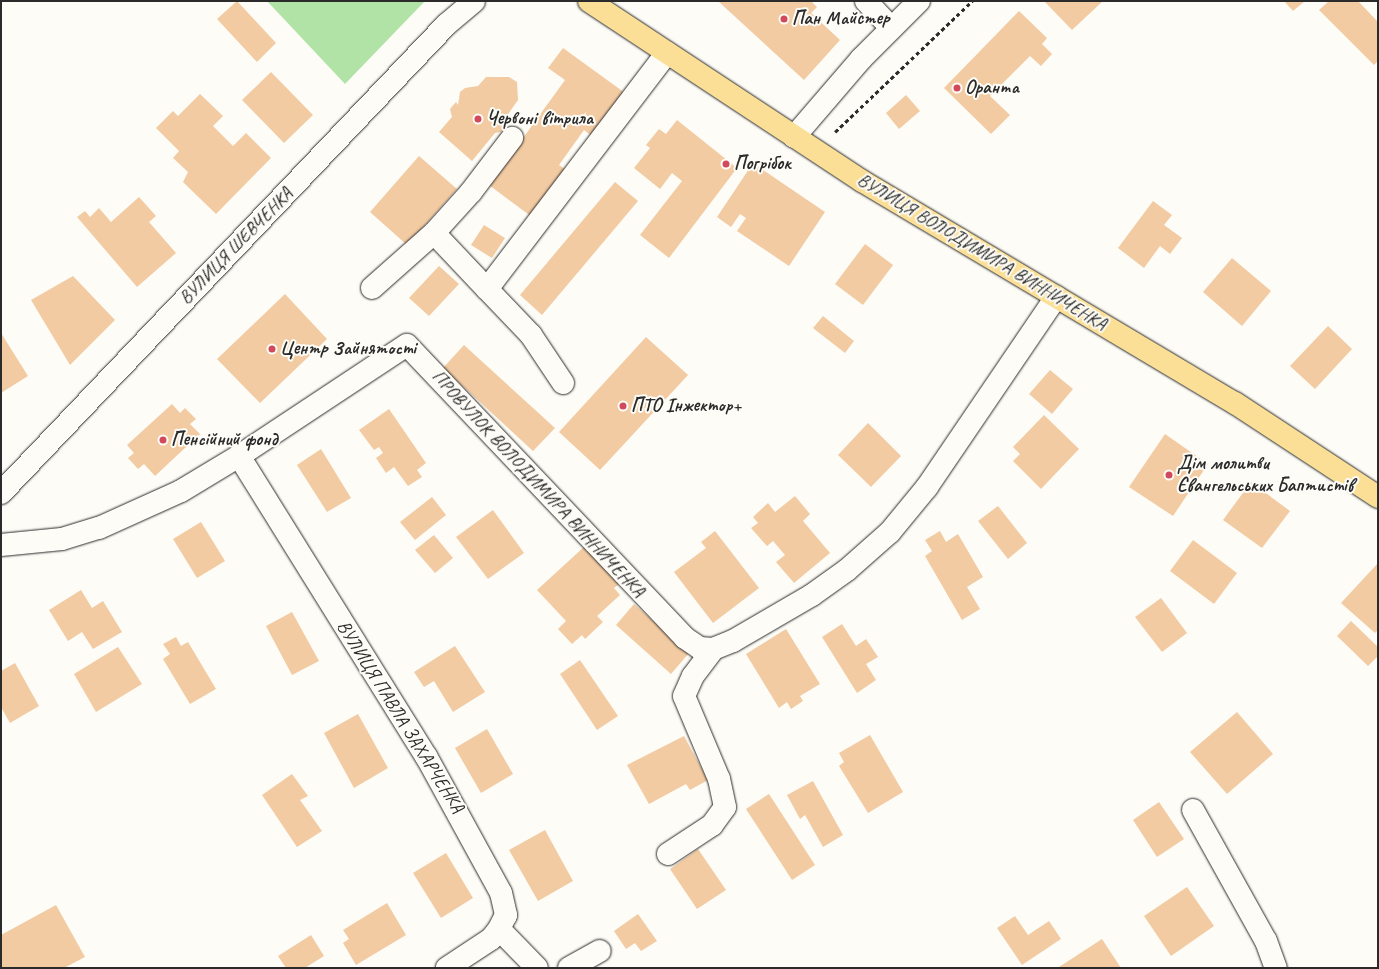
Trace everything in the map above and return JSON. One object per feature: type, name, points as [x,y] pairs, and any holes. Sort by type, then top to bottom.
[{"type":"main road","name":"ВУЛИЦЯ ВОЛОДИМИРА ВИННИЧЕНКА","points":[[589,1],[794,137],[1056,298],[1248,411],[1378,497]]},
{"type":"street","name":"ВУЛИЦЯ ШЕВЧЕНКА","points":[[1,493],[447,24],[474,1]]},
{"type":"street","points":[[866,1],[891,28]]},
{"type":"street","points":[[794,137],[832,90],[919,1]]},
{"type":"street","points":[[487,289],[668,53]]},
{"type":"street","points":[[372,288],[434,233],[467,197],[512,138]]},
{"type":"street","points":[[434,233],[531,335],[563,383]]},
{"type":"street","points":[[668,854],[712,825],[725,806],[719,779],[684,696],[688,684],[713,649],[733,641],[812,595],[853,566],[890,532],[927,488],[1056,298]]},
{"type":"street","name":"ПРОВУЛОК ВОЛОДИМИРА ВИННИЧЕНКА","points":[[239,456],[406,345],[685,638],[700,648],[713,649]]},
{"type":"street","points":[[1,545],[62,539],[99,528],[181,491],[239,456]]},
{"type":"street","name":"ВУЛИЦЯ ПАВЛА ЗАХАРЧЕНКА","points":[[239,456],[450,796],[505,904],[504,922],[499,929],[486,943],[447,968]]},
{"type":"street","points":[[1193,810],[1266,941],[1276,968]]},
{"type":"street","points":[[499,929],[537,968]]},
{"type":"street","points":[[569,968],[600,951]]},
{"type":"path","points":[[842,137],[835,132],[972,1]]},
{"type":"green space","points":[[267,1],[425,1],[345,84]]},
{"type":"building","points":[[237,1],[276,43],[257,62],[217,19]]},
{"type":"building","points":[[718,1],[811,1],[817,7],[811,13],[840,40],[804,80]]},
{"type":"building","points":[[1044,1],[1103,1],[1072,30]]},
{"type":"building","points":[[1284,1],[1305,1],[1293,11]]},
{"type":"building","points":[[1329,1],[1358,1],[1378,22],[1378,61],[1374,65],[1319,10]]},
{"type":"building","points":[[1019,11],[1047,38],[1042,44],[1052,54],[1041,66],[1030,56],[990,96],[1010,115],[991,134],[944,88]]},
{"type":"building","points":[[563,48],[625,93],[593,137],[584,130],[559,165],[566,170],[532,217],[489,185],[565,80],[548,68]]},
{"type":"building","points":[[271,72],[313,115],[284,143],[242,100]]},
{"type":"building","name":"Червоні вітрила","points":[[486,77],[509,77],[517,82],[518,100],[504,120],[507,123],[501,132],[495,133],[472,161],[439,132],[452,117],[450,109],[456,102],[458,105],[460,92],[465,88],[478,86]]},
{"type":"building","points":[[200,94],[223,116],[213,126],[233,146],[246,133],[271,158],[216,214],[183,182],[188,172],[173,158],[179,151],[156,128],[173,111],[178,116]]},
{"type":"building","points":[[906,95],[920,111],[899,129],[886,113]]},
{"type":"building","points":[[677,120],[737,168],[669,258],[640,235],[682,181],[672,173],[660,189],[634,168],[650,148],[646,145],[659,129],[666,134]]},
{"type":"building","points":[[419,156],[457,189],[407,245],[370,212]]},
{"type":"building","points":[[753,163],[825,212],[789,266],[737,231],[746,218],[740,214],[731,227],[717,217]]},
{"type":"building","points":[[615,182],[638,201],[542,315],[520,295]]},
{"type":"building","points":[[139,197],[156,216],[149,222],[176,253],[137,287],[77,217],[85,211],[90,217],[99,208],[111,222]]},
{"type":"building","points":[[1153,201],[1172,215],[1164,225],[1182,238],[1170,254],[1160,246],[1144,268],[1118,248]]},
{"type":"building","points":[[484,225],[505,238],[492,258],[471,245]]},
{"type":"building","points":[[865,244],[893,265],[863,305],[835,284]]},
{"type":"building","points":[[1232,258],[1271,291],[1242,326],[1203,292]]},
{"type":"building","points":[[439,266],[459,284],[429,316],[409,298]]},
{"type":"building","points":[[73,276],[115,320],[70,365],[31,300]]},
{"type":"building","name":"Центр Зайнятості","points":[[285,294],[327,339],[260,403],[217,359]]},
{"type":"building","points":[[823,316],[854,341],[845,353],[813,328]]},
{"type":"building","points":[[1328,326],[1352,349],[1315,389],[1290,366]]},
{"type":"building","points":[[1,333],[28,376],[1,393]]},
{"type":"building","points":[[646,337],[688,375],[600,470],[559,432]]},
{"type":"building","points":[[464,345],[555,428],[533,451],[443,368]]},
{"type":"building","points":[[1050,370],[1073,389],[1052,414],[1029,394]]},
{"type":"building","name":"Пенсійний фонд","points":[[172,404],[180,413],[185,408],[196,419],[190,424],[200,434],[155,476],[144,464],[138,469],[128,458],[134,453],[127,445]]},
{"type":"building","points":[[389,409],[426,463],[417,470],[422,477],[408,486],[394,467],[386,473],[376,458],[383,453],[379,447],[374,450],[359,430]]},
{"type":"building","points":[[1044,415],[1079,449],[1041,489],[1013,461],[1020,454],[1013,447]]},
{"type":"building","points":[[868,423],[901,456],[871,487],[838,455]]},
{"type":"building","name":"Дім молитви Євангельських Баптистів","points":[[1165,434],[1208,464],[1173,516],[1129,487]]},
{"type":"building","points":[[321,449],[351,498],[327,512],[297,465]]},
{"type":"building","points":[[1251,482],[1290,511],[1262,548],[1223,520]]},
{"type":"building","points":[[795,496],[810,514],[803,521],[830,553],[794,583],[776,562],[785,555],[773,541],[767,546],[751,528],[758,523],[753,517],[768,503],[775,512]]},
{"type":"building","points":[[432,497],[446,515],[415,540],[400,522]]},
{"type":"building","points":[[998,506],[1027,543],[1008,559],[978,521]]},
{"type":"building","points":[[493,510],[524,553],[488,579],[456,537]]},
{"type":"building","points":[[201,522],[225,561],[197,578],[173,539]]},
{"type":"building","points":[[715,531],[759,588],[713,623],[674,572],[706,548],[701,542]]},
{"type":"building","points":[[940,531],[946,542],[958,534],[983,577],[967,587],[980,609],[962,620],[925,556],[932,551],[925,540]]},
{"type":"building","points":[[434,535],[453,558],[435,573],[415,550]]},
{"type":"building","points":[[1193,540],[1237,573],[1214,604],[1170,571]]},
{"type":"building","points":[[585,546],[619,584],[614,588],[620,595],[597,616],[603,622],[585,639],[582,635],[572,644],[558,629],[566,621],[537,590]]},
{"type":"building","points":[[1378,563],[1378,630],[1375,633],[1341,603]]},
{"type":"building","points":[[81,590],[92,608],[103,601],[122,632],[93,649],[82,632],[68,641],[49,610]]},
{"type":"building","points":[[1161,598],[1187,633],[1162,652],[1135,617]]},
{"type":"building","points":[[634,604],[689,653],[671,674],[616,625]]},
{"type":"building","points":[[292,612],[319,661],[292,675],[266,626]]},
{"type":"building","points":[[1351,621],[1378,647],[1378,656],[1368,666],[1337,636]]},
{"type":"building","points":[[842,624],[856,646],[866,639],[878,657],[866,664],[876,680],[857,693],[822,637]]},
{"type":"building","points":[[786,629],[820,684],[800,696],[803,701],[791,709],[787,702],[779,708],[746,654]]},
{"type":"building","points":[[176,637],[181,646],[188,642],[216,689],[190,704],[163,659],[170,654],[163,644]]},
{"type":"building","points":[[455,646],[485,692],[453,712],[434,681],[424,687],[414,672]]},
{"type":"building","points":[[118,647],[142,684],[96,712],[74,674]]},
{"type":"building","points":[[580,660],[618,716],[597,730],[560,674]]},
{"type":"building","points":[[15,663],[39,706],[10,723],[1,707],[1,671]]},
{"type":"building","points":[[1237,712],[1273,754],[1227,794],[1190,752]]},
{"type":"building","points":[[358,714],[388,768],[354,788],[324,733]]},
{"type":"building","points":[[487,729],[513,774],[481,793],[455,748]]},
{"type":"building","points":[[870,735],[903,792],[868,813],[839,766],[844,762],[839,753]]},
{"type":"building","points":[[684,736],[708,780],[690,790],[686,784],[649,804],[627,765]]},
{"type":"building","points":[[292,774],[308,796],[300,800],[322,831],[297,847],[262,795]]},
{"type":"building","points":[[813,781],[843,835],[823,847],[805,815],[800,819],[787,795]]},
{"type":"building","points":[[769,794],[815,865],[792,880],[746,809]]},
{"type":"building","points":[[1159,802],[1184,839],[1157,857],[1133,820]]},
{"type":"building","points":[[545,830],[573,881],[538,901],[509,850]]},
{"type":"building","points":[[698,849],[726,890],[697,909],[670,869]]},
{"type":"building","points":[[446,853],[473,898],[441,918],[413,873]]},
{"type":"building","points":[[1187,887],[1214,926],[1171,956],[1144,916]]},
{"type":"building","points":[[387,903],[406,935],[356,965],[343,943],[349,939],[343,930]]},
{"type":"building","points":[[56,905],[85,957],[64,968],[1,968],[1,935]]},
{"type":"building","points":[[638,914],[657,941],[641,951],[635,943],[626,949],[614,931]]},
{"type":"building","points":[[1015,916],[1028,935],[1049,921],[1061,939],[1022,965],[997,928]]},
{"type":"building","points":[[311,935],[324,956],[305,968],[286,968],[278,956]]},
{"type":"building","points":[[1102,939],[1121,968],[1059,967]]},
{"type":"place","name":"Пан Майстер","points":[[784,19]]},
{"type":"place","name":"Оранта","points":[[957,88]]},
{"type":"place","name":"Червоні вітрила","points":[[478,119]]},
{"type":"place","name":"Погрібок","points":[[726,164]]},
{"type":"place","name":"Центр Зайнятості","points":[[272,349]]},
{"type":"place","name":"ПТО Інжектор+","points":[[623,406]]},
{"type":"place","name":"Пенсійний фонд","points":[[163,440]]},
{"type":"place","name":"Дім молитви Євангельських Баптистів","points":[[1169,475]]}]
